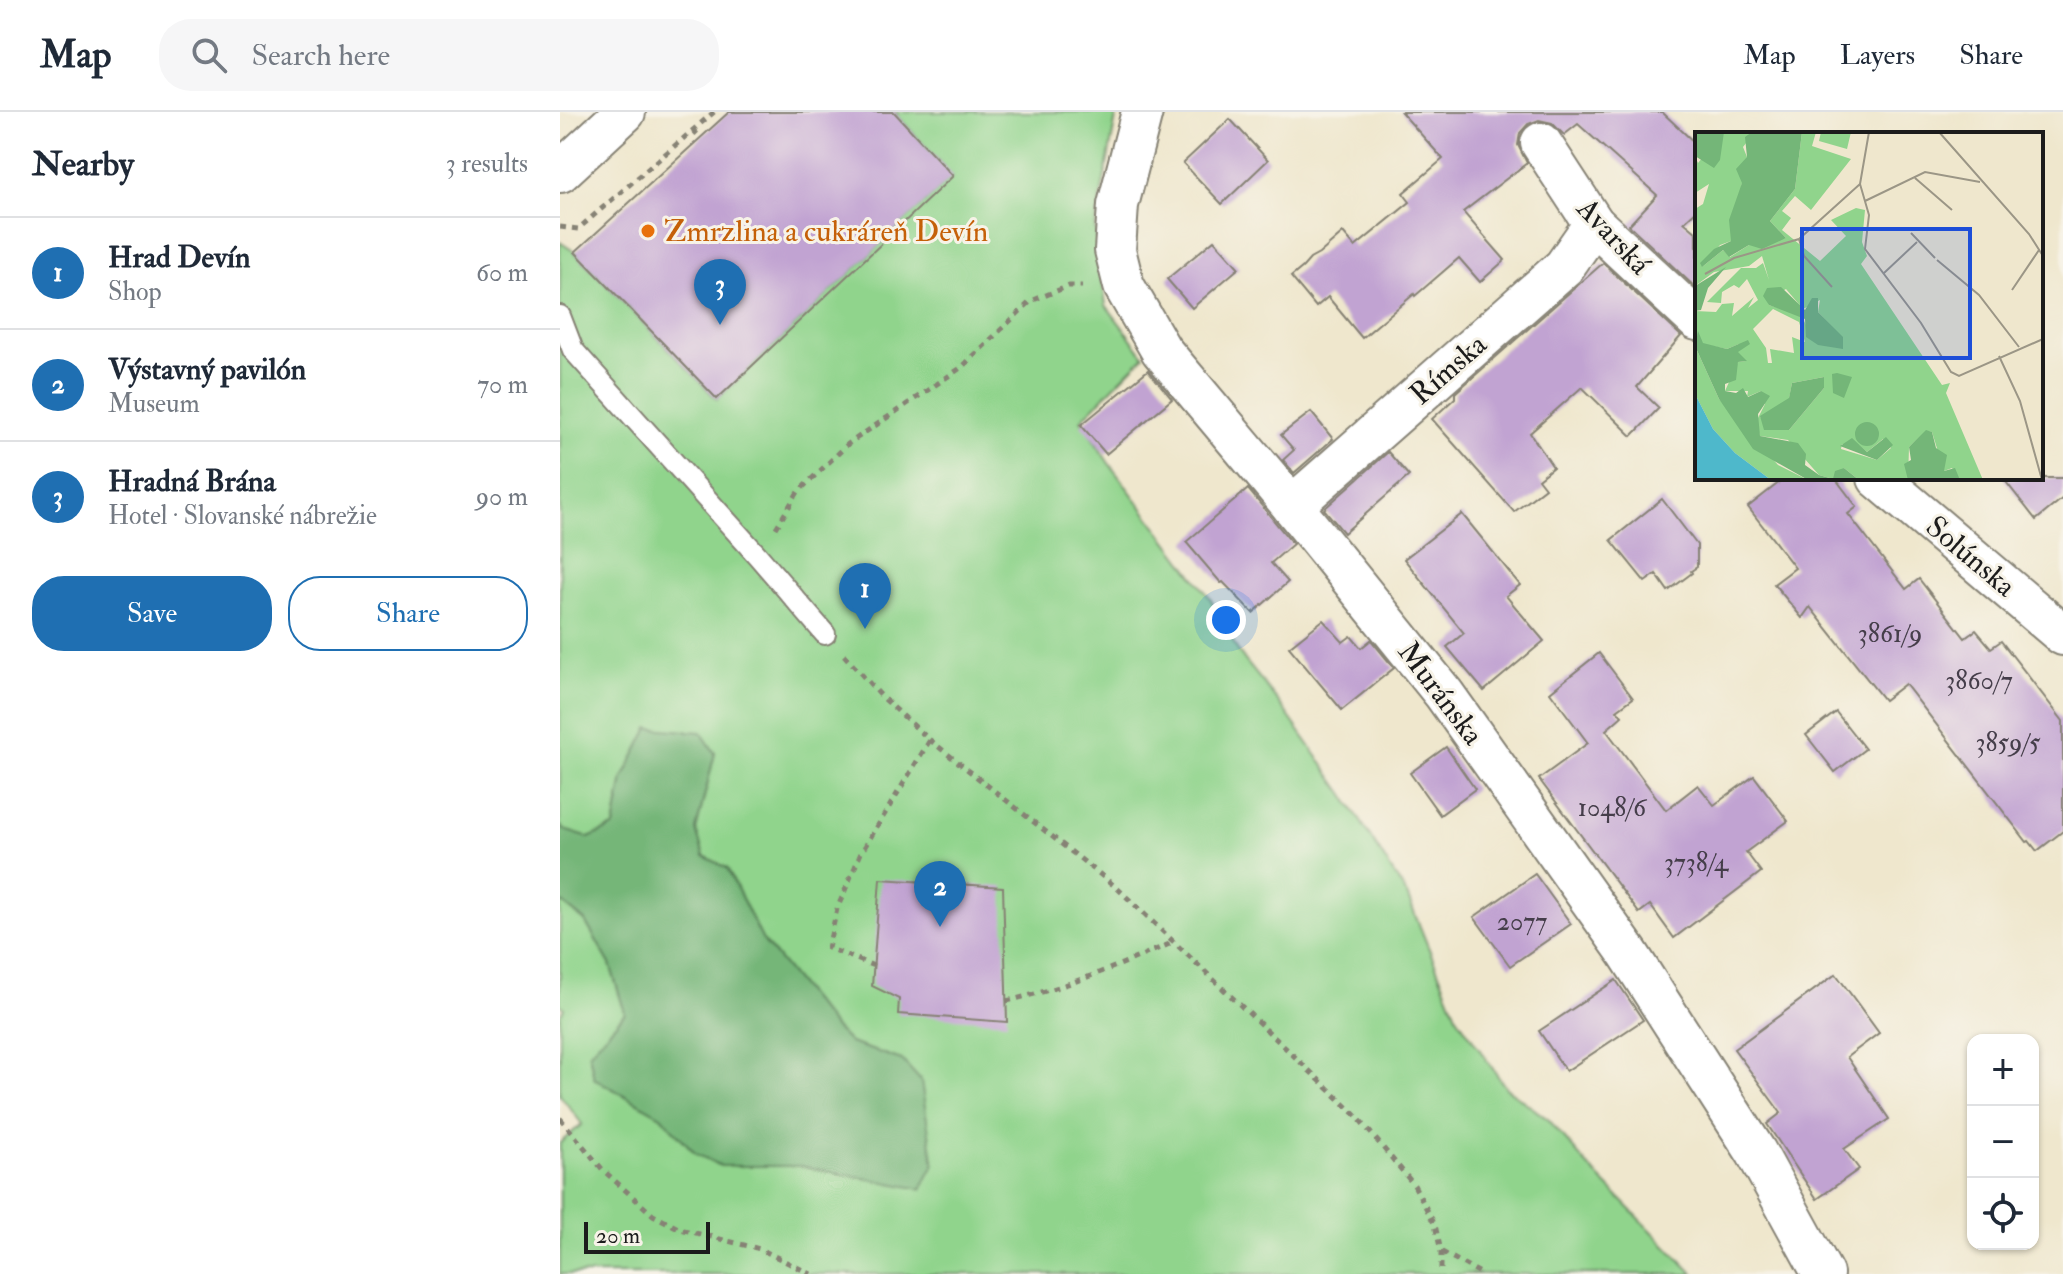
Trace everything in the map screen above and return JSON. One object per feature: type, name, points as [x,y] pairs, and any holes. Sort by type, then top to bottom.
[{"type":"street","points":[[560,172],[625,112]]},
{"type":"street","name":"Muránska","points":[[1142,112],[1118,205],[1115,250],[1124,286],[1161,350],[1444,694],[1628,953],[1756,1152],[1823,1274]]},
{"type":"street","name":"Avarská","points":[[1541,143],[1594,224],[1695,318]]},
{"type":"street","name":"Rímska","points":[[1292,506],[1564,267],[1594,224]]},
{"type":"street","name":"Solúnska","points":[[1880,480],[2063,635]]},
{"type":"lane","points":[[560,316],[573,350],[825,634]]},
{"type":"path","points":[[560,227],[578,229],[714,112]]},
{"type":"path","points":[[693,130],[700,137]]},
{"type":"path","points":[[758,556],[798,492],[848,444],[962,367],[1031,301],[1069,286],[1124,286]]},
{"type":"path","points":[[825,634],[882,697],[930,740],[1116,887],[1355,1114],[1414,1185],[1435,1225],[1441,1251],[1441,1274]]},
{"type":"path","points":[[874,966],[828,948],[837,909],[861,853],[930,740]]},
{"type":"path","points":[[1006,1001],[1097,976],[1174,942]]},
{"type":"path","points":[[560,1118],[603,1170],[653,1215],[680,1229],[760,1249],[811,1274]]},
{"type":"path","points":[[1441,1251],[1482,1274]]},
{"type":"green space","points":[[894,112],[1117,112],[1095,228],[1106,305],[1144,356],[1081,420],[1108,462],[1210,598],[1239,653],[1278,701],[1343,793],[1407,895],[1456,1015],[1506,1088],[1549,1120],[1586,1164],[1694,1274],[560,1274],[560,1143],[582,1124],[560,1095],[560,1016],[564,1008],[560,1005],[560,901],[585,921],[610,964],[625,1013],[589,1053],[594,1078],[661,1116],[696,1154],[721,1166],[800,1166],[921,1188],[902,1060],[850,1043],[830,1023],[762,939],[727,868],[704,856],[696,830],[715,753],[623,778],[614,827],[589,838],[564,830],[560,825],[560,242],[575,252],[717,399],[952,176]]},
{"type":"green space","points":[[649,728],[701,732],[715,753],[696,830],[704,856],[727,868],[762,939],[850,1043],[902,1060],[921,1081],[934,1165],[921,1189],[800,1166],[721,1166],[696,1154],[661,1116],[594,1078],[589,1053],[625,1013],[610,964],[585,921],[560,901],[560,825],[564,830],[589,838],[614,827],[623,778]]},
{"type":"building","points":[[729,112],[894,112],[953,176],[717,399],[575,252]]},
{"type":"building","points":[[1401,112],[1662,112],[1695,143],[1695,212],[1684,222],[1695,231],[1695,287],[1629,225],[1657,195],[1578,124],[1564,135],[1552,123],[1539,120],[1528,124],[1520,133],[1518,145],[1527,163],[1463,212],[1505,260],[1480,282],[1459,258],[1362,338],[1328,297],[1316,307],[1291,277],[1343,233],[1355,247],[1410,202],[1403,193],[1443,159]]},
{"type":"building","points":[[1230,119],[1268,160],[1222,204],[1183,163]]},
{"type":"building","points":[[1214,240],[1239,268],[1192,308],[1167,279]]},
{"type":"building","points":[[1603,263],[1681,336],[1637,387],[1659,408],[1632,436],[1582,387],[1530,433],[1553,467],[1538,479],[1545,488],[1514,512],[1432,419],[1455,398],[1455,393]]},
{"type":"building","points":[[1148,370],[1172,399],[1106,454],[1081,425]]},
{"type":"building","points":[[1311,412],[1333,439],[1294,473],[1283,460],[1294,450],[1281,435]]},
{"type":"building","points":[[1388,452],[1409,476],[1344,533],[1324,509]]},
{"type":"building","points":[[2063,478],[2063,498],[2036,520],[2005,480]]},
{"type":"building","points":[[1782,480],[1837,480],[1857,507],[1848,514],[1906,589],[1919,579],[1965,638],[1976,630],[1991,648],[2001,641],[2063,721],[2063,831],[2037,851],[1905,684],[1884,700],[1810,607],[1802,618],[1774,584],[1795,568],[1748,507]]},
{"type":"building","points":[[1248,489],[1293,544],[1271,563],[1288,582],[1253,613],[1221,583],[1186,542]]},
{"type":"building","points":[[1662,499],[1697,545],[1697,567],[1668,591],[1656,574],[1645,582],[1611,540]]},
{"type":"building","points":[[1462,514],[1520,585],[1506,596],[1544,641],[1484,691],[1447,647],[1464,633],[1404,559]]},
{"type":"building","points":[[1323,620],[1343,642],[1351,636],[1361,648],[1371,640],[1394,668],[1342,710],[1289,647]]},
{"type":"building","points":[[1599,653],[1633,698],[1617,710],[1622,716],[1606,730],[1666,810],[1698,785],[1714,805],[1754,776],[1788,821],[1746,852],[1761,872],[1674,938],[1650,905],[1639,913],[1539,779],[1588,743],[1550,692]]},
{"type":"building","points":[[1836,712],[1865,749],[1835,772],[1806,735]]},
{"type":"building","points":[[1446,747],[1475,789],[1440,815],[1410,773]]},
{"type":"building","points":[[1535,874],[1571,924],[1510,966],[1474,917]]},
{"type":"building","points":[[880,879],[1003,887],[1007,1022],[898,1014],[899,999],[872,986]]},
{"type":"building","points":[[1836,974],[1879,1033],[1847,1057],[1889,1119],[1844,1149],[1859,1169],[1817,1199],[1767,1124],[1781,1113],[1734,1049]]},
{"type":"building","points":[[1616,980],[1643,1020],[1566,1071],[1539,1031]]},
{"type":"place","name":"Zmrzlina a cukráreň Devín","points":[[648,231]]},
{"type":"place","name":"Hradná Brána","points":[[720,325]]},
{"type":"place","name":"Hrad Devín","points":[[865,629]]},
{"type":"place","name":"Výstavný pavilón","points":[[940,927]]}]
